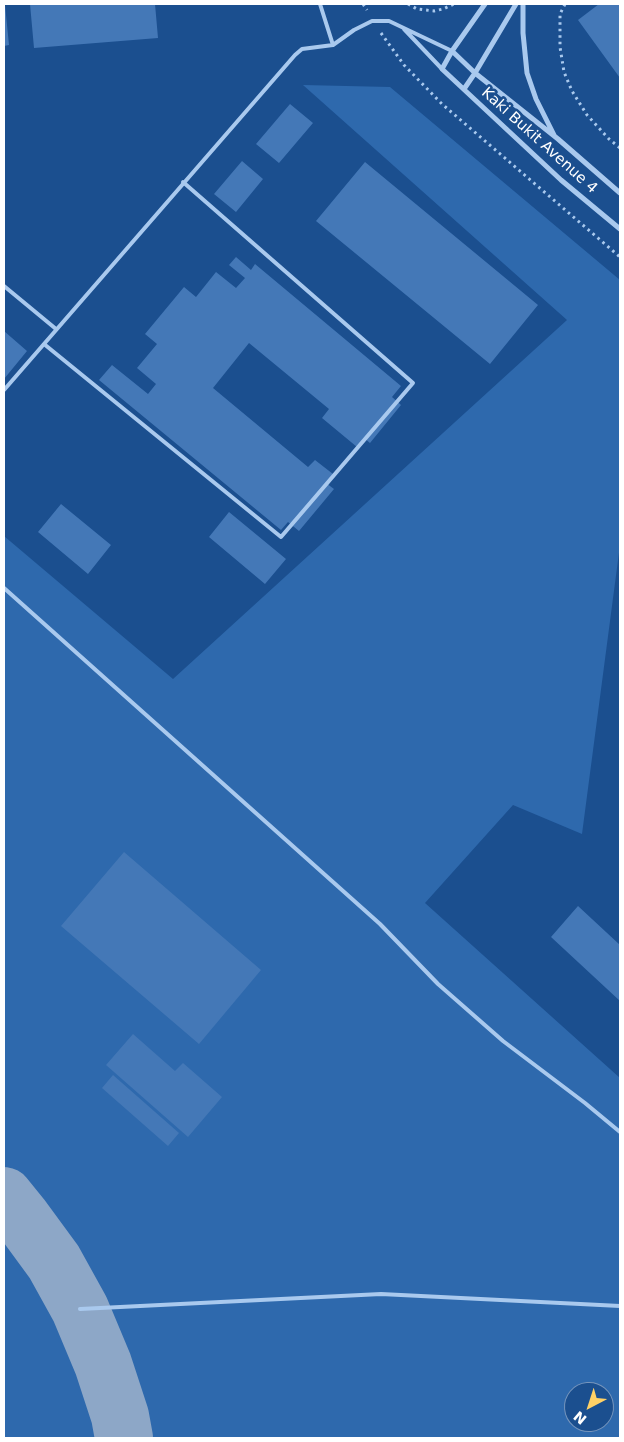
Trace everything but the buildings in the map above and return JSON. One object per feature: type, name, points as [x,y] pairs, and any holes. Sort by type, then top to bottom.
[{"type":"street","points":[[442,70],[452,51],[485,4]]},
{"type":"street","name":"Kaki Bukit Avenue 4","points":[[464,89],[476,73],[516,4]]},
{"type":"street","name":"Kaki Bukit Avenue 4","points":[[523,4],[523,33],[527,73],[536,99],[554,136]]},
{"type":"street","name":"Kaki Bukit Avenue 4","points":[[452,51],[620,192]]},
{"type":"street","name":"Kaki Bukit Avenue 4","points":[[442,70],[561,180],[620,229]]},
{"type":"lane","points":[[320,4],[333,45]]},
{"type":"lane","points":[[4,390],[295,55],[302,50],[333,45],[354,30],[372,21],[389,21],[452,51]]},
{"type":"lane","points":[[401,26],[442,70]]},
{"type":"lane","points":[[44,344],[281,537],[413,383],[183,182]]},
{"type":"lane","points":[[4,286],[56,329]]},
{"type":"lane","points":[[4,588],[380,924],[438,984],[503,1041],[620,1132]]},
{"type":"lane","points":[[80,1309],[381,1294],[620,1306]]},
{"type":"path","points":[[408,4],[417,9],[434,11],[454,4]]},
{"type":"path","points":[[565,4],[560,14],[560,47],[564,72],[572,91],[587,115],[620,148]]},
{"type":"path","points":[[372,21],[404,65],[442,104],[620,257]]},
{"type":"shaded area","points":[[303,85],[390,87],[620,280],[620,545],[582,834],[513,805],[425,903],[620,1078],[620,1438],[4,1438],[4,536],[173,679],[567,320]]},
{"type":"taxiway","points":[[4,1196],[54,1262],[80,1309],[103,1364],[120,1416],[124,1438]]}]
